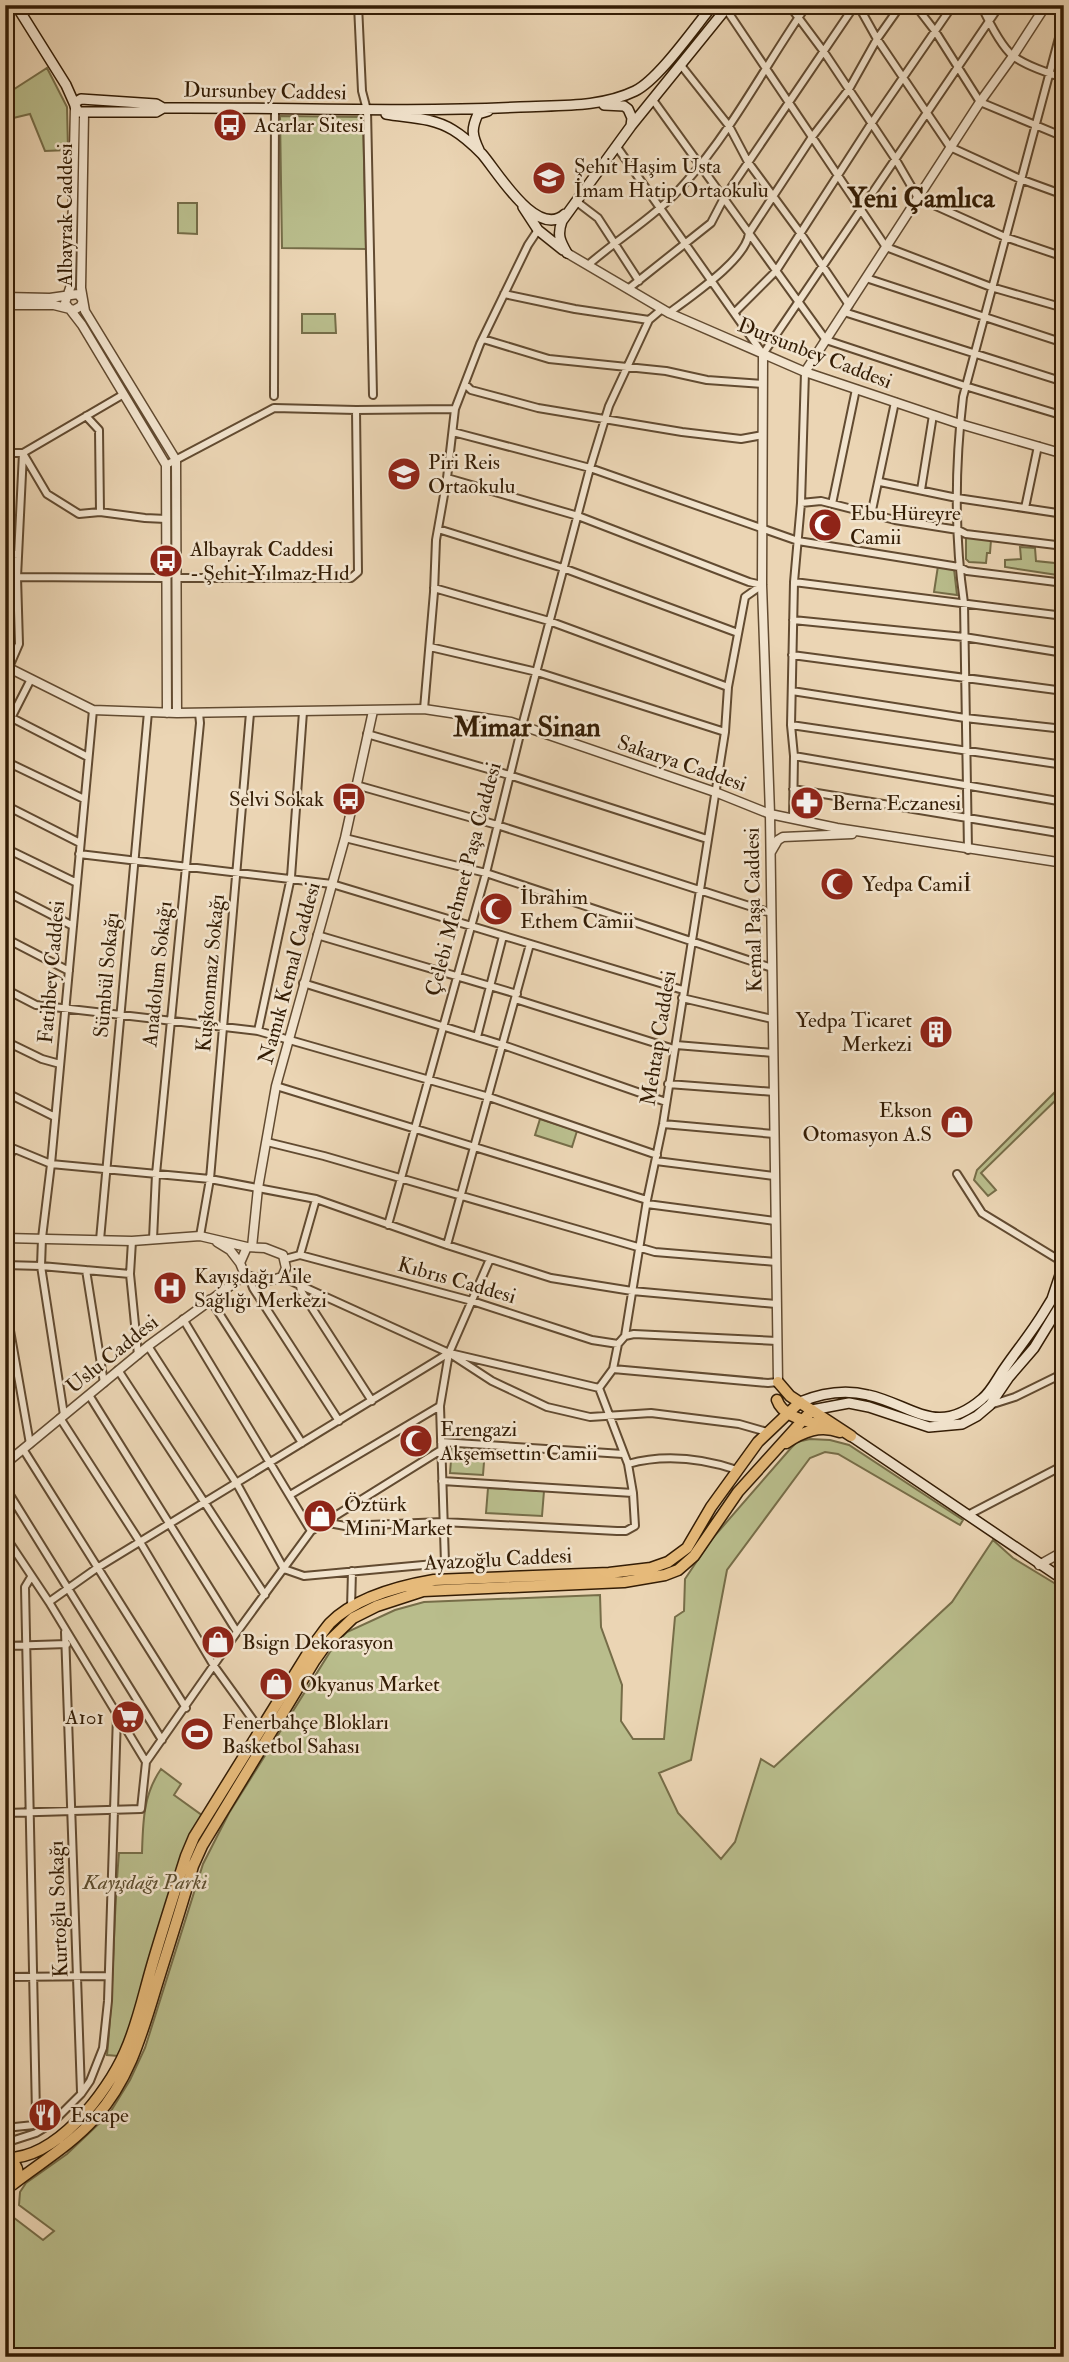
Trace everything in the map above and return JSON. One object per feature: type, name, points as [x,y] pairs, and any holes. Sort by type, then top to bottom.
[{"type":"main road","points":[[16,5],[81,106]]},
{"type":"main road","points":[[23,5],[81,106]]},
{"type":"main road","points":[[496,108],[593,103],[612,99],[647,83],[713,5]]},
{"type":"main road","points":[[567,253],[559,240],[562,221],[631,126],[727,7]]},
{"type":"main road","points":[[593,103],[628,109],[632,118],[631,126]]},
{"type":"main road","name":"Dursunbey Caddesi","points":[[81,106],[156,112],[163,108],[496,108]]},
{"type":"main road","name":"Dursunbey Caddesi","points":[[496,108],[478,114],[472,127],[472,135],[482,154],[523,206],[541,217],[554,219],[561,217],[577,202]]},
{"type":"main road","name":"Dursunbey Caddesi","points":[[367,110],[436,122],[454,130],[482,154]]},
{"type":"main road","points":[[523,206],[538,230],[567,253]]},
{"type":"main road","points":[[800,1402],[818,1395],[851,1392],[884,1400],[925,1417],[941,1418],[963,1411],[985,1397],[1044,1312],[1060,1286],[1064,1263]]},
{"type":"main road","points":[[812,1410],[849,1403],[929,1427],[962,1424],[990,1405],[1034,1348],[1064,1299]]},
{"type":"main road","points":[[778,1382],[790,1396],[830,1424],[1064,1580]]},
{"type":"main road","points":[[769,1430],[777,1400],[778,1382]]},
{"type":"main road","points":[[777,1400],[786,1414],[830,1424]]},
{"type":"main road","name":"Ayazoğlu Caddesi","points":[[6,2158],[37,2150],[54,2141],[88,2109],[109,2083],[131,2040],[186,1856],[194,1838],[313,1645],[331,1622],[366,1599],[401,1587],[434,1580],[609,1573],[651,1569],[668,1562],[687,1548],[710,1507],[769,1430],[800,1402]]},
{"type":"main road","points":[[827,1406],[830,1424]]},
{"type":"main road","name":"Ayazoğlu Caddesi","points":[[9,2186],[55,2155],[94,2119],[112,2097],[132,2063],[145,2027],[193,1866],[202,1846],[315,1660],[337,1632],[353,1618],[377,1606],[423,1591],[624,1582],[678,1570],[694,1556],[721,1513],[812,1410]]},
{"type":"main road","points":[[774,1451],[807,1430],[830,1424]]},
{"type":"main road","points":[[6,2158],[14,2162],[18,2171],[16,2180],[9,2186]]},
{"type":"street","points":[[358,5],[362,91],[367,110],[373,395]]},
{"type":"street","points":[[789,5],[849,89],[918,198],[1005,237],[1064,257]]},
{"type":"street","points":[[588,265],[660,208],[701,165],[807,5]]},
{"type":"street","points":[[628,289],[711,223],[724,198],[788,101],[857,5],[950,147],[1064,195]]},
{"type":"street","name":"Çelebi Mehmet Paşa Caddesi","points":[[388,1225],[486,873],[590,468],[605,418],[625,368],[649,320],[712,281],[748,243],[749,233],[812,137],[849,89],[877,39],[901,5]]},
{"type":"street","points":[[915,5],[935,31],[979,102],[1064,137]]},
{"type":"street","points":[[734,313],[776,271],[871,124],[953,5]]},
{"type":"street","points":[[981,5],[989,22],[1013,56],[1049,74],[1064,78]]},
{"type":"street","points":[[617,147],[763,354],[1000,5]]},
{"type":"street","points":[[793,818],[792,655],[805,372],[979,102],[1046,5]]},
{"type":"street","points":[[727,7],[886,247],[991,287],[1064,308]]},
{"type":"street","points":[[968,850],[964,603],[959,567],[957,498],[960,424],[965,386],[1064,19]]},
{"type":"street","points":[[681,64],[729,126],[748,162],[801,234],[846,308],[974,354],[1064,382]]},
{"type":"street","points":[[653,100],[826,340],[1064,416]]},
{"type":"street","name":"Albayrak Caddesi","points":[[68,295],[71,285],[81,106]]},
{"type":"street","name":"Albayrak Caddesi","points":[[81,106],[80,288],[86,313],[166,465]]},
{"type":"street","points":[[274,396],[275,108]]},
{"type":"street","points":[[577,202],[597,218],[639,281]]},
{"type":"street","points":[[424,709],[438,529],[455,409],[483,339],[538,230]]},
{"type":"street","name":"Dursunbey Caddesi","points":[[567,253],[665,311],[805,372],[960,424],[1064,454]]},
{"type":"street","points":[[866,278],[1064,343]]},
{"type":"street","points":[[5,297],[50,298],[78,293],[83,300],[79,308],[71,309],[54,305],[5,305]]},
{"type":"street","points":[[504,294],[575,309],[649,320]]},
{"type":"street","points":[[68,295],[65,303],[71,309]]},
{"type":"street","name":"Albayrak Caddesi","points":[[71,309],[176,460]]},
{"type":"street","points":[[483,339],[549,359],[666,371],[707,380],[763,384]]},
{"type":"street","name":"Kemal Paşa Caddesi","points":[[763,354],[762,585],[770,814],[778,1382]]},
{"type":"street","points":[[465,384],[471,390],[538,408],[682,432],[741,439],[763,435]]},
{"type":"street","points":[[832,504],[856,389]]},
{"type":"street","points":[[5,453],[23,453],[129,392]]},
{"type":"street","points":[[871,514],[895,402]]},
{"type":"street","points":[[167,713],[166,465],[274,408],[455,409]]},
{"type":"street","points":[[17,577],[351,578],[359,572],[356,410]]},
{"type":"street","points":[[920,490],[933,415]]},
{"type":"street","points":[[86,416],[99,430],[100,512]]},
{"type":"street","points":[[453,432],[590,468],[798,541],[959,567],[967,571],[1064,583]]},
{"type":"street","points":[[1025,508],[1038,446]]},
{"type":"street","points":[[23,453],[47,494],[79,514],[100,512],[177,520]]},
{"type":"street","points":[[7,666],[19,644],[17,577],[23,453]]},
{"type":"street","points":[[176,460],[177,713]]},
{"type":"street","points":[[447,478],[578,516],[762,585]]},
{"type":"street","points":[[880,482],[957,498],[1064,514]]},
{"type":"street","points":[[801,503],[821,501],[871,514],[958,530],[966,534],[1064,545]]},
{"type":"street","points":[[438,529],[564,568],[738,633]]},
{"type":"street","points":[[5,554],[18,555]]},
{"type":"street","points":[[794,582],[1064,616]]},
{"type":"street","name":"Mehtap Caddesi","points":[[625,1336],[663,1124],[738,633],[745,597],[762,585]]},
{"type":"street","points":[[434,588],[550,621],[729,687]]},
{"type":"street","points":[[793,620],[964,637],[1064,653]]},
{"type":"street","points":[[430,647],[537,672],[725,732]]},
{"type":"street","points":[[792,655],[1064,691]]},
{"type":"street","name":"Sakarya Caddesi","points":[[7,666],[93,710],[250,713],[424,709],[512,722],[715,792],[770,814],[870,834],[1064,863]]},
{"type":"street","points":[[5,730],[31,679]]},
{"type":"street","points":[[792,691],[965,718],[1064,729]]},
{"type":"street","name":"Fatihbey Caddesi","points":[[62,1417],[41,1266],[42,1238],[93,710]]},
{"type":"street","name":"Namık Kemal Caddesi","points":[[249,1247],[276,1086],[345,838],[373,711]]},
{"type":"street","name":"Sümbül Sokağı","points":[[100,1240],[148,712]]},
{"type":"street","points":[[258,1031],[291,877],[303,712]]},
{"type":"street","name":"Anadolum Sokağı","points":[[153,1239],[169,1020],[199,713]]},
{"type":"street","name":"Kuşkonmaz Sokağı","points":[[204,1237],[250,713]]},
{"type":"street","points":[[12,718],[88,757]]},
{"type":"street","points":[[791,726],[1064,765]]},
{"type":"street","points":[[368,734],[509,775],[707,839]]},
{"type":"street","points":[[794,756],[1064,802]]},
{"type":"street","points":[[5,761],[84,799]]},
{"type":"street","points":[[356,785],[497,825],[771,914]]},
{"type":"street","points":[[793,789],[1064,834]]},
{"type":"street","points":[[5,805],[80,843]]},
{"type":"street","points":[[770,855],[778,840],[783,837],[870,834]]},
{"type":"street","points":[[345,838],[486,873],[772,968]]},
{"type":"street","points":[[5,848],[77,883]]},
{"type":"street","points":[[79,854],[291,877],[332,884],[683,990]]},
{"type":"street","points":[[5,891],[73,926]]},
{"type":"street","points":[[317,935],[489,985],[675,1047],[773,1053]]},
{"type":"street","points":[[477,1037],[503,936]]},
{"type":"street","points":[[5,938],[69,971]]},
{"type":"street","points":[[447,1245],[530,944]]},
{"type":"street","points":[[303,984],[503,1045],[666,1102]]},
{"type":"street","points":[[5,989],[36,1005],[258,1031],[288,1038],[489,1097],[657,1158],[775,1176]]},
{"type":"street","points":[[682,998],[772,1019]]},
{"type":"street","points":[[5,1041],[42,1059],[60,1064]]},
{"type":"street","points":[[668,1084],[774,1092]]},
{"type":"street","points":[[276,1086],[475,1146],[647,1202],[775,1221]]},
{"type":"street","points":[[5,1092],[55,1117]]},
{"type":"street","points":[[663,1124],[774,1134]]},
{"type":"street","points":[[267,1142],[655,1252],[776,1262]]},
{"type":"street","points":[[5,1145],[51,1164],[210,1179],[316,1199],[551,1278],[632,1291],[776,1304]]},
{"type":"street","points":[[5,1166],[13,1149]]},
{"type":"street","points":[[957,1174],[982,1213],[1064,1263]]},
{"type":"street","points":[[300,1255],[316,1199]]},
{"type":"street","points":[[5,1238],[132,1241],[204,1237],[279,1252],[285,1259],[286,1268],[282,1277]]},
{"type":"street","points":[[204,1237],[230,1250],[339,1421]]},
{"type":"street","points":[[132,1241],[130,1274],[138,1354]]},
{"type":"street","points":[[240,1264],[249,1247]]},
{"type":"street","name":"Kıbrıs Caddesi","points":[[285,1259],[300,1255],[472,1301],[592,1340],[618,1344]]},
{"type":"street","points":[[148,1346],[237,1484],[284,1569],[304,1576],[445,1563],[440,1406],[449,1353],[490,1259]]},
{"type":"street","points":[[5,1265],[130,1274]]},
{"type":"street","points":[[86,1270],[104,1382]]},
{"type":"street","points":[[247,1276],[268,1282],[282,1277],[449,1353],[492,1381],[547,1407],[590,1417],[651,1413],[769,1430]]},
{"type":"street","name":"Uslu Caddesi","points":[[5,1464],[148,1346],[210,1299],[247,1276]]},
{"type":"street","points":[[300,1286],[372,1401]]},
{"type":"street","points":[[210,1299],[302,1443]]},
{"type":"street","points":[[5,1301],[27,1446],[97,1568],[186,1708]]},
{"type":"street","points":[[183,1319],[312,1531]]},
{"type":"street","points":[[599,1388],[613,1369],[618,1344],[625,1336],[634,1334],[777,1341]]},
{"type":"street","points":[[48,1602],[97,1568],[449,1353],[599,1388]]},
{"type":"street","points":[[613,1369],[778,1382]]},
{"type":"street","points":[[118,1370],[265,1595]]},
{"type":"street","points":[[990,1405],[1015,1397],[1064,1373]]},
{"type":"street","points":[[324,1522],[345,1526],[443,1522],[626,1531],[635,1526],[628,1464],[599,1388]]},
{"type":"street","points":[[89,1395],[237,1632]]},
{"type":"street","points":[[290,1495],[440,1406]]},
{"type":"street","points":[[62,1417],[214,1666],[261,1731]]},
{"type":"street","points":[[440,1442],[623,1454]]},
{"type":"street","points":[[5,1812],[141,1809],[146,1765],[237,1632],[312,1531],[441,1450]]},
{"type":"street","points":[[628,1464],[650,1458],[692,1459],[737,1470]]},
{"type":"street","points":[[968,1515],[1064,1465]]},
{"type":"street","points":[[442,1481],[633,1493]]},
{"type":"street","points":[[5,1487],[162,1740]]},
{"type":"street","points":[[5,1536],[146,1765]]},
{"type":"street","points":[[1039,1564],[1064,1551]]},
{"type":"street","points":[[351,1608],[352,1571]]},
{"type":"street","points":[[5,2128],[34,2125],[37,2114],[25,1587],[31,1577]]},
{"type":"street","name":"Kurtoğlu Sokağı","points":[[65,1632],[81,2094]]},
{"type":"street","points":[[5,1646],[67,1644]]},
{"type":"street","points":[[5,2143],[36,2133],[51,2124],[90,2081],[103,2048],[116,1810],[117,1715]]},
{"type":"street","points":[[5,1978],[108,1976]]},
{"type":"green space","points":[[47,68],[67,107],[68,150],[45,151],[30,114],[5,120],[5,95]]},
{"type":"green space","points":[[280,116],[363,117],[366,249],[282,248]]},
{"type":"green space","points":[[178,203],[197,203],[197,234],[178,233]]},
{"type":"green space","points":[[302,314],[335,314],[336,333],[302,333]]},
{"type":"green space","points":[[966,537],[991,540],[986,563],[969,562],[966,559]]},
{"type":"green space","points":[[1020,547],[1035,548],[1036,561],[1064,564],[1064,576],[1005,567],[1005,560],[1021,559]]},
{"type":"green space","points":[[5,559],[16,560],[15,641],[9,658],[5,656]]},
{"type":"green space","points":[[938,566],[954,569],[957,595],[934,592]]},
{"type":"green space","points":[[1064,1083],[1064,1092],[981,1173],[996,1190],[988,1196],[974,1180],[977,1170]]},
{"type":"green space","points":[[540,1119],[577,1131],[572,1147],[535,1135]]},
{"type":"green space","points":[[810,1439],[849,1445],[963,1520],[960,1525],[838,1454],[825,1452],[810,1458],[727,1570],[691,1760],[659,1773],[678,1813],[721,1859],[735,1842],[761,1759],[774,1767],[952,1602],[993,1540],[1013,1558],[1064,1589],[1064,2357],[5,2357],[5,2211],[43,2240],[54,2231],[19,2205],[20,2192],[26,2183],[67,2154],[109,2114],[130,2080],[145,2048],[203,1864],[229,1813],[335,1644],[347,1632],[395,1610],[424,1602],[600,1595],[601,1627],[622,1685],[621,1721],[633,1739],[664,1739],[675,1617],[684,1611],[685,1579],[711,1540],[791,1448],[797,1442]]},
{"type":"green space","points":[[452,1447],[485,1449],[483,1475],[450,1473]]},
{"type":"green space","points":[[488,1488],[544,1491],[542,1516],[486,1513]]},
{"type":"green space","name":"Kayışdağı Parki","points":[[161,1769],[181,1784],[174,1795],[203,1816],[130,2030],[118,2056],[107,2055],[119,1853],[142,1853],[147,1799]]},
{"type":"place","name":"Acarlar Sitesi","points":[[230,125]]},
{"type":"place","name":"Şehit Haşim Usta İmam Hatip Ortaokulu","points":[[549,178]]},
{"type":"place","name":"Piri Reis Ortaokulu","points":[[404,474]]},
{"type":"place","name":"Ebu Hüreyre Camii","points":[[825,525]]},
{"type":"place","name":"Albayrak Caddesi - Şehit Yılmaz Hıd","points":[[166,561]]},
{"type":"place","name":"Selvi Sokak","points":[[349,799]]},
{"type":"place","name":"Berna Eczanesi","points":[[807,803]]},
{"type":"place","name":"Yedpa Camiİ","points":[[837,884]]},
{"type":"place","name":"İbrahim Ethem Camii","points":[[496,909]]},
{"type":"place","name":"Yedpa Ticaret Merkezi","points":[[936,1032]]},
{"type":"place","name":"Ekson Otomasyon A.S","points":[[957,1122]]},
{"type":"place","name":"Kayışdağı Aile Sağlığı Merkezi","points":[[170,1288]]},
{"type":"place","name":"Erengazi Akşemsettin Camii","points":[[416,1441]]},
{"type":"place","name":"Öztürk Mini Market","points":[[320,1516]]},
{"type":"place","name":"Bsign Dekorasyon","points":[[218,1642]]},
{"type":"place","name":"Okyanus Market","points":[[276,1684]]},
{"type":"place","name":"A101","points":[[128,1717]]},
{"type":"place","name":"Fenerbahçe Blokları Basketbol Sahası","points":[[197,1734]]},
{"type":"place","name":"Escape","points":[[45,2115]]},
{"type":"district","name":"Yeni Çamlıca","points":[[921,197]]},
{"type":"district","name":"Mimar Sinan","points":[[527,726]]}]
